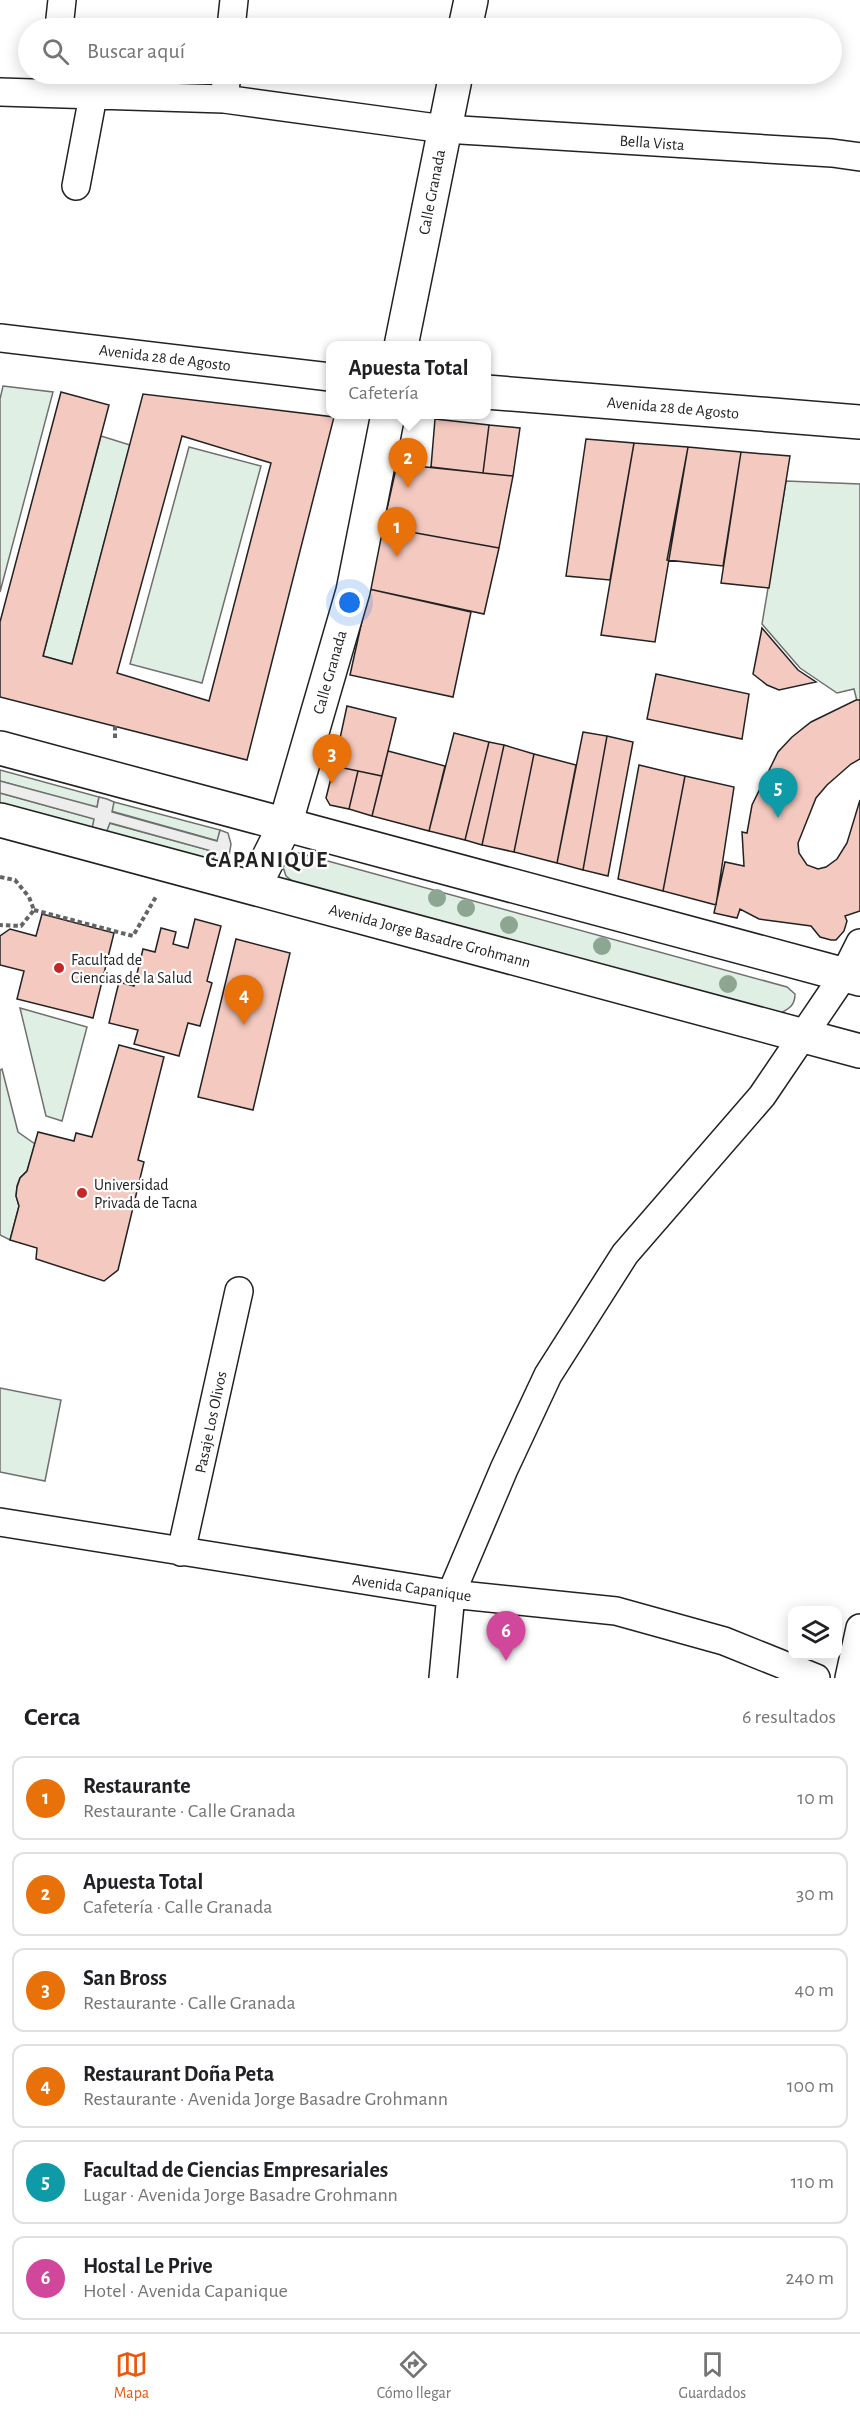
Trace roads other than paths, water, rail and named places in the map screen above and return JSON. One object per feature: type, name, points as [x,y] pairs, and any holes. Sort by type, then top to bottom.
[{"type":"main road","points":[[467,18],[471,0]]},
{"type":"main road","name":"Calle Granada","points":[[402,341],[454,84]]},
{"type":"main road","name":"Avenida 28 de Agosto","points":[[491,392],[860,422]]},
{"type":"main road","name":"Calle Granada","points":[[254,887],[285,825],[353,591],[387,419]]},
{"type":"main road","points":[[0,748],[852,977]]},
{"type":"main road","name":"Avenida Jorge Basadre Grohmann","points":[[0,820],[860,1051]]},
{"type":"street","points":[[60,18],[62,0]]},
{"type":"street","points":[[232,18],[234,0]]},
{"type":"street","name":"Bella Vista","points":[[0,92],[53,84],[93,96],[226,86],[444,129],[832,153],[860,157]]},
{"type":"street","points":[[75,186],[93,96]]},
{"type":"street","name":"Avenida 28 de Agosto","points":[[0,338],[326,377]]},
{"type":"street","points":[[443,1678],[451,1594],[504,1469],[548,1375],[625,1254],[762,1096],[804,1036],[852,977],[860,944]]},
{"type":"street","name":"Pasaje Los Olivos","points":[[181,1552],[239,1291]]},
{"type":"street","name":"Avenida Capanique","points":[[0,1522],[451,1594],[616,1611],[724,1641],[816,1678]]},
{"type":"street","points":[[849,1678],[860,1628]]},
{"type":"place","name":"Apuesta Total","points":[[408,488]]},
{"type":"place","name":"Restaurante","points":[[397,557]]},
{"type":"place","name":"San Bross","points":[[332,784]]},
{"type":"place","name":"Facultad de Ciencias Empresariales","points":[[778,818]]},
{"type":"place","name":"Facultad de Ciencias de la Salud","points":[[59,968]]},
{"type":"place","name":"Restaurant Doña Peta","points":[[244,1025]]},
{"type":"place","name":"Universidad Privada de Tacna","points":[[82,1193]]},
{"type":"place","name":"Hostal Le Prive","points":[[506,1661]]},
{"type":"district","name":"CAPANIQUE","points":[[267,859]]}]
